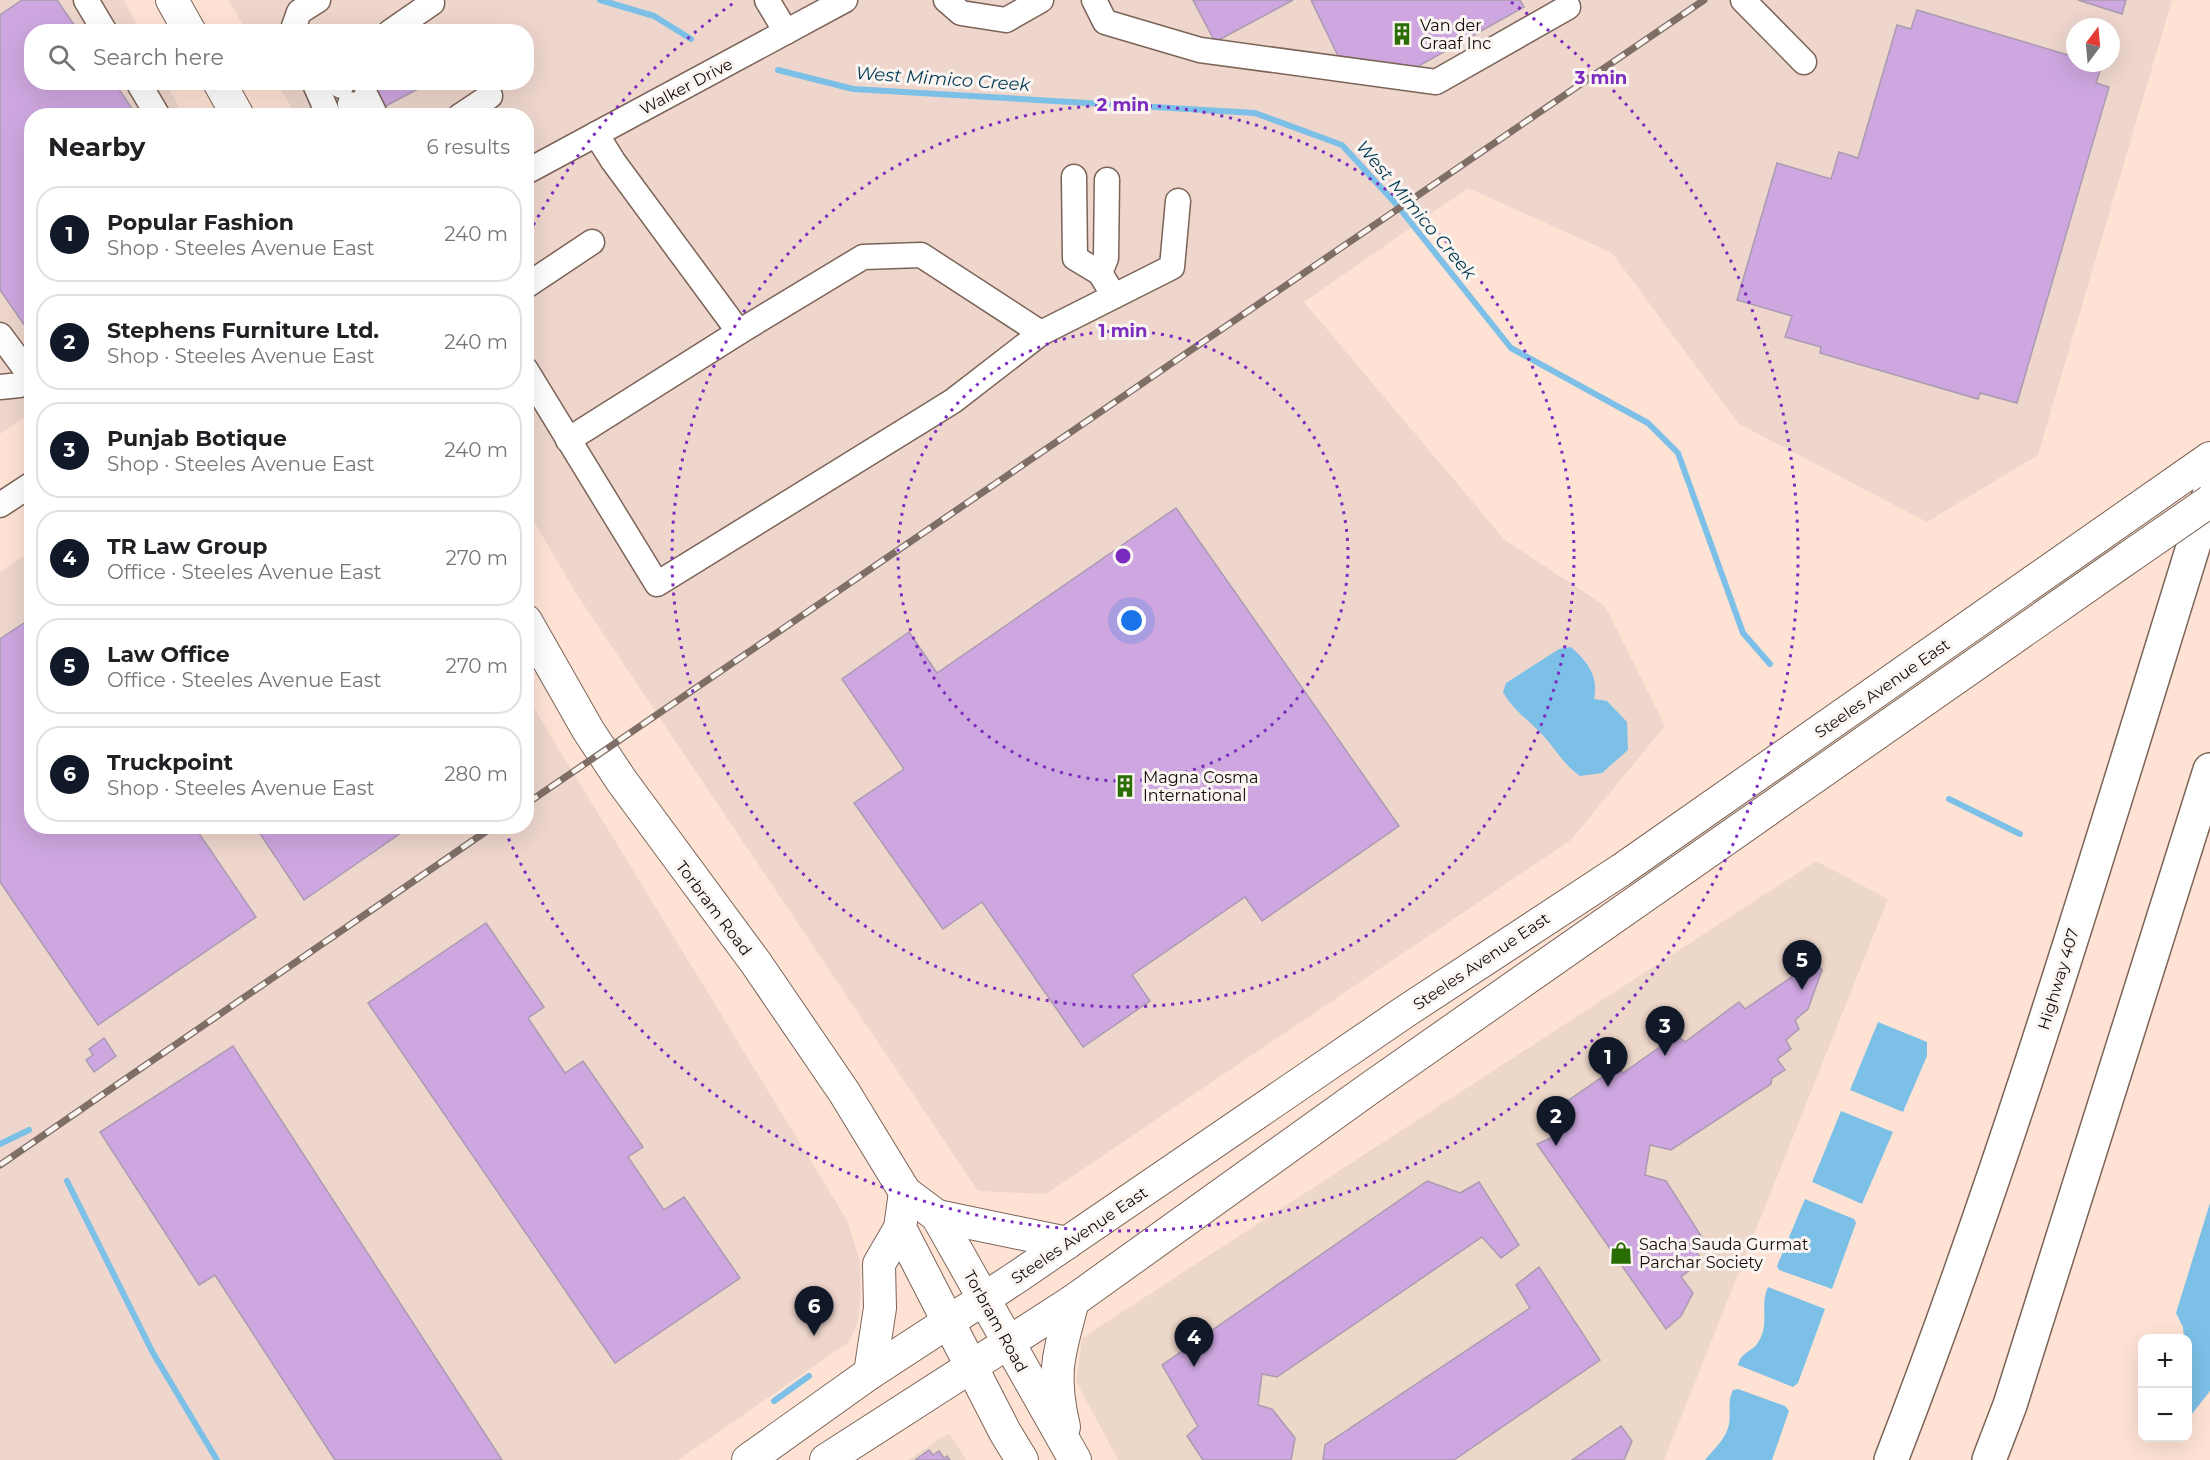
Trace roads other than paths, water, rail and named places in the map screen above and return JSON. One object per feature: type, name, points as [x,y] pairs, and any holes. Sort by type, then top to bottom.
[{"type":"highway","name":"Highway 407","points":[[1891,1460],[1944,1323],[2036,1049],[2210,492]]},
{"type":"highway","points":[[1989,1460],[2010,1405],[2210,770]]},
{"type":"main road","points":[[172,0],[186,24]]},
{"type":"main road","points":[[223,90],[234,108]]},
{"type":"main road","name":"Steeles Avenue East","points":[[748,1460],[870,1373],[1067,1243],[1406,1011],[1621,870],[2210,458]]},
{"type":"main road","name":"Steeles Avenue East","points":[[826,1460],[1073,1301],[1370,1088],[2210,501]]},
{"type":"main road","name":"Torbram Road","points":[[534,635],[588,730],[621,780],[756,963],[844,1092],[905,1192],[937,1216],[1072,1456]]},
{"type":"main road","points":[[870,1373],[880,1308],[879,1264],[900,1228],[905,1192]]},
{"type":"main road","points":[[937,1216],[1067,1243]]},
{"type":"main road","points":[[900,1228],[1022,1460]]},
{"type":"main road","points":[[1072,1456],[1056,1392],[1057,1358],[1073,1301]]},
{"type":"street","points":[[86,0],[100,24]]},
{"type":"street","points":[[767,0],[786,32]]},
{"type":"street","name":"Walker Drive","points":[[534,168],[845,0]]},
{"type":"street","points":[[946,0],[961,13],[1006,20],[1041,0]]},
{"type":"street","points":[[1094,0],[1105,22],[1200,50],[1436,82],[1571,2]]},
{"type":"street","points":[[1743,0],[1804,62]]},
{"type":"street","points":[[402,24],[432,3]]},
{"type":"street","points":[[143,90],[153,108]]},
{"type":"street","points":[[318,90],[325,108]]},
{"type":"street","points":[[472,108],[490,96]]},
{"type":"street","points":[[596,134],[613,161],[739,332]]},
{"type":"street","points":[[1074,177],[1075,258],[1100,273],[1114,296]]},
{"type":"street","points":[[1100,273],[1106,258],[1107,180]]},
{"type":"street","points":[[534,383],[657,584],[953,401],[1041,333],[1172,267],[1178,201]]},
{"type":"street","points":[[534,281],[592,242]]},
{"type":"street","points":[[568,440],[863,257],[921,255],[1041,333]]},
{"type":"street","points":[[0,335],[24,367]]},
{"type":"street","points":[[0,387],[24,383]]},
{"type":"street","points":[[0,505],[24,488]]},
{"type":"water","points":[[1571,647],[1591,670],[1595,684],[1594,699],[1607,701],[1627,722],[1628,750],[1602,773],[1580,776],[1575,772],[1513,706],[1503,692],[1506,683],[1559,649]]},
{"type":"water","points":[[1878,1022],[1927,1042],[1927,1056],[1903,1112],[1850,1090]]},
{"type":"water","points":[[1841,1111],[1893,1132],[1862,1204],[1812,1182]]},
{"type":"water","points":[[1805,1199],[1854,1219],[1856,1223],[1832,1289],[1779,1270],[1777,1266]]},
{"type":"water","points":[[2210,1203],[2210,1391],[2192,1414],[2192,1334],[2184,1334],[2176,1313]]},
{"type":"water","points":[[1768,1287],[1825,1309],[1798,1383],[1793,1387],[1738,1365],[1741,1357],[1755,1347],[1761,1337],[1764,1323],[1764,1301]]},
{"type":"water","points":[[1738,1389],[1785,1406],[1789,1411],[1772,1460],[1705,1460],[1725,1434],[1729,1424],[1731,1394],[1733,1390]]},
{"type":"waterway","name":"West Mimico Creek","points":[[600,0],[654,16],[691,39]]},
{"type":"waterway","name":"West Mimico Creek","points":[[778,70],[853,89],[1255,113],[1342,145],[1396,204],[1511,348],[1648,423],[1678,453],[1743,633],[1770,664]]},
{"type":"waterway","name":"West Mimico Creek","points":[[1949,799],[2020,834]]},
{"type":"waterway","points":[[0,1144],[29,1130]]},
{"type":"waterway","points":[[67,1181],[153,1353],[217,1460]]},
{"type":"waterway","points":[[774,1401],[809,1376]]},
{"type":"railway","points":[[534,799],[1704,0]]},
{"type":"railway","points":[[0,1165],[482,834]]},
{"type":"place","name":"Van der Graaf Inc","points":[[1402,34]]},
{"type":"place","name":"Magna Cosma International","points":[[1125,786]]},
{"type":"place","name":"Law Office","points":[[1802,990]]},
{"type":"place","name":"Punjab Botique","points":[[1665,1056]]},
{"type":"place","name":"Popular Fashion","points":[[1608,1087]]},
{"type":"place","name":"Stephens Furniture Ltd.","points":[[1556,1146]]},
{"type":"place","name":"Sacha Sauda Gurmat Parchar Society","points":[[1621,1253]]},
{"type":"place","name":"Truckpoint","points":[[814,1336]]},
{"type":"place","name":"TR Law Group","points":[[1194,1367]]}]
